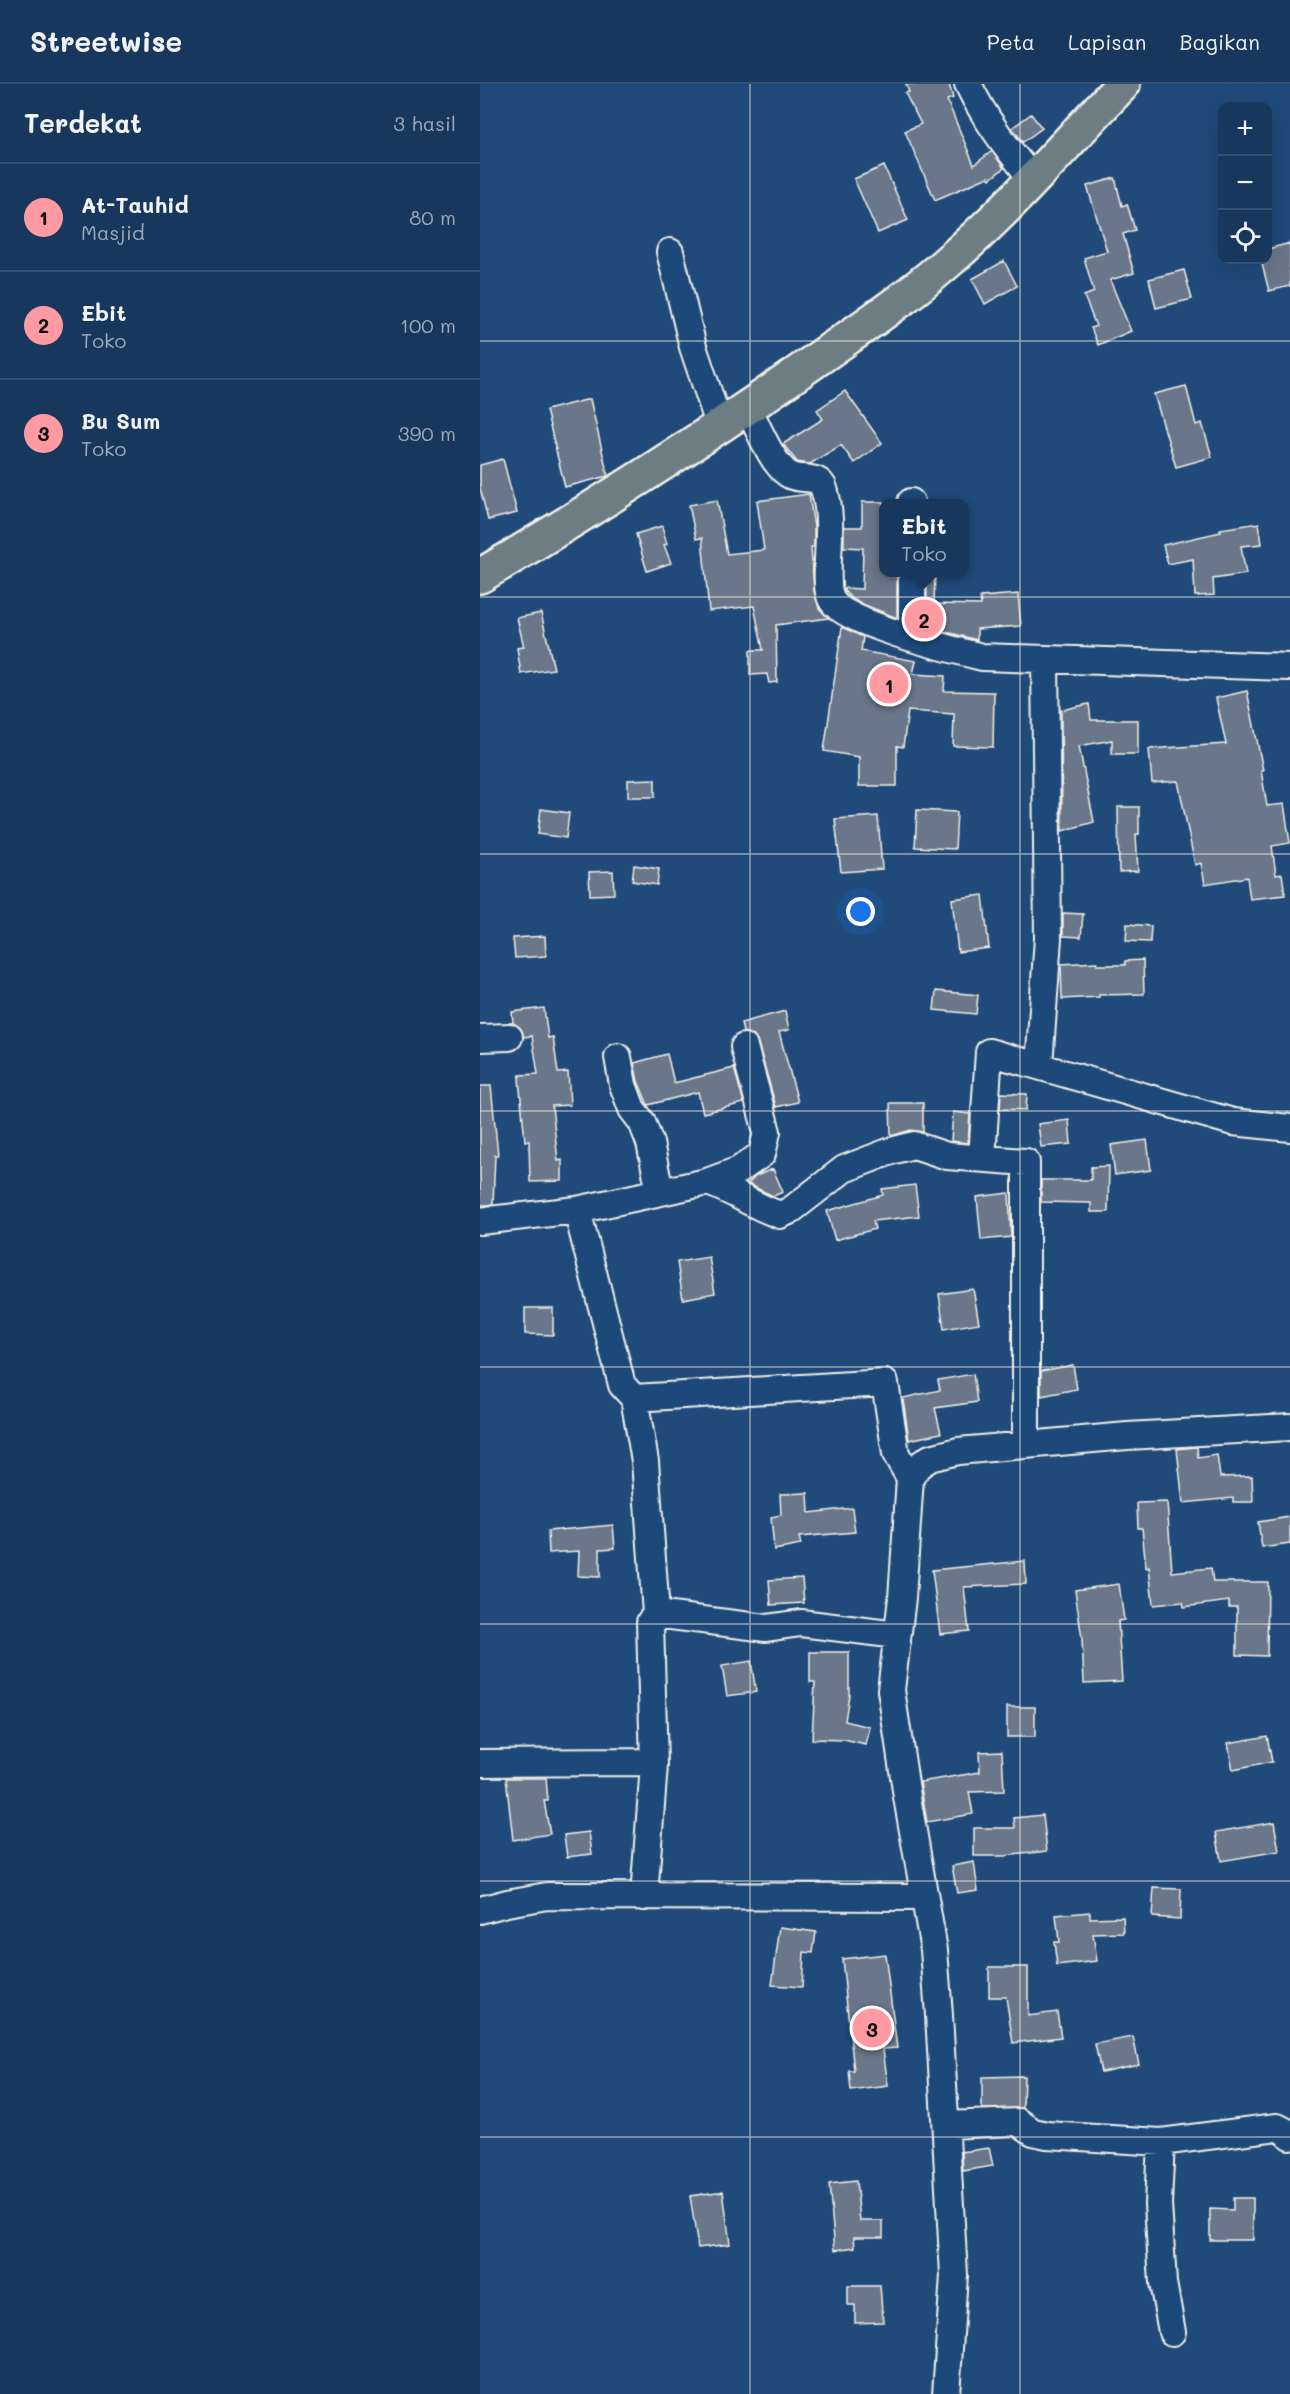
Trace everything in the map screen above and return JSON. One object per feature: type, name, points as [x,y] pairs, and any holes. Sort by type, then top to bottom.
[{"type":"highway","points":[[480,576],[720,427],[909,294],[963,249],[1033,180],[1123,84]]},
{"type":"street","points":[[968,84],[999,139],[1033,180]]},
{"type":"street","points":[[670,252],[693,347],[720,427]]},
{"type":"street","points":[[748,408],[779,465],[790,476],[817,480],[824,486],[830,523],[828,587],[833,602],[842,611],[912,638],[982,657],[1290,667]]},
{"type":"street","points":[[912,577],[912,638]]},
{"type":"street","points":[[1039,1066],[1048,938],[1045,659]]},
{"type":"street","points":[[480,1038],[508,1037]]},
{"type":"street","points":[[480,1221],[577,1210],[707,1182],[739,1170],[762,1154],[767,1132],[744,1047]]},
{"type":"street","points":[[982,1158],[989,1052],[1233,1122],[1290,1128]]},
{"type":"street","points":[[618,1058],[623,1086],[650,1143],[660,1192]]},
{"type":"street","points":[[707,1182],[721,1186],[747,1202],[780,1215],[791,1210],[844,1169],[891,1150],[914,1145],[947,1156],[1026,1162],[1026,1444]]},
{"type":"street","points":[[577,1210],[622,1385],[634,1398],[645,1461],[656,1614],[651,1622],[654,1765],[644,1897]]},
{"type":"street","points":[[634,1398],[885,1383],[896,1454],[910,1478]]},
{"type":"street","points":[[946,2394],[954,2275],[934,1950],[891,1690],[902,1598],[910,1478],[918,1466],[930,1458],[958,1451],[1127,1436],[1290,1427]]},
{"type":"street","points":[[656,1614],[766,1628],[801,1623],[897,1635]]},
{"type":"street","points":[[480,1763],[643,1762],[654,1765]]},
{"type":"street","points":[[480,1910],[547,1896],[924,1898]]},
{"type":"street","points":[[946,2125],[1019,2122],[1033,2132],[1047,2135],[1161,2142],[1276,2127],[1290,2133]]},
{"type":"street","points":[[1161,2142],[1158,2204],[1163,2283],[1172,2332]]},
{"type":"building","points":[[906,84],[949,84],[953,98],[947,100],[974,165],[992,151],[1004,168],[990,179],[988,177],[935,200],[905,131],[921,124],[905,93],[909,92]]},
{"type":"building","points":[[1031,114],[1042,128],[1023,142],[1012,128]]},
{"type":"building","points":[[884,166],[908,220],[878,233],[854,179]]},
{"type":"building","points":[[1115,178],[1122,206],[1127,204],[1135,230],[1123,234],[1134,273],[1110,280],[1131,331],[1098,345],[1091,328],[1096,326],[1084,296],[1094,292],[1084,258],[1107,251],[1087,186]]},
{"type":"building","points":[[1290,243],[1290,286],[1269,291],[1262,264],[1272,264],[1272,248]]},
{"type":"building","points":[[1004,261],[1017,286],[985,304],[972,279]]},
{"type":"building","points":[[1184,270],[1192,299],[1156,308],[1149,279]]},
{"type":"building","points":[[1186,386],[1196,425],[1202,423],[1212,457],[1176,467],[1154,394]]},
{"type":"building","points":[[845,391],[882,443],[854,463],[841,445],[810,464],[797,462],[783,444],[823,419],[817,410]]},
{"type":"building","points":[[590,399],[608,476],[565,487],[546,410]]},
{"type":"building","points":[[503,459],[517,513],[488,520],[480,488],[480,465]]},
{"type":"building","points":[[809,494],[814,527],[814,547],[811,547],[814,591],[819,608],[829,618],[776,625],[777,682],[769,683],[767,674],[750,675],[750,650],[763,650],[754,606],[709,611],[702,538],[696,539],[689,505],[717,500],[727,554],[764,550],[757,501]]},
{"type":"building","points":[[862,502],[879,502],[879,577],[897,577],[897,618],[851,598],[844,591],[844,588],[862,589],[863,548],[844,547],[844,527],[862,527]]},
{"type":"building","points":[[1259,523],[1262,544],[1241,546],[1246,574],[1213,579],[1214,595],[1195,596],[1193,559],[1168,564],[1163,545],[1221,532],[1220,529]]},
{"type":"building","points":[[662,526],[667,544],[664,545],[671,563],[647,571],[636,534]]},
{"type":"building","points":[[927,577],[935,577],[934,604],[981,605],[980,597],[1018,594],[1021,626],[977,629],[977,640],[927,627]]},
{"type":"building","points":[[541,613],[554,669],[521,674],[517,648],[524,647],[517,618]]},
{"type":"building","points":[[842,627],[863,637],[861,651],[916,661],[913,674],[945,676],[944,691],[994,692],[993,747],[953,746],[954,714],[908,711],[903,747],[897,746],[897,786],[859,786],[859,757],[824,751]]},
{"type":"building","points":[[1247,691],[1263,770],[1261,770],[1267,806],[1284,804],[1290,843],[1272,846],[1276,875],[1282,874],[1285,895],[1250,899],[1247,877],[1205,884],[1201,863],[1195,865],[1178,781],[1152,783],[1149,749],[1226,744],[1216,698]]},
{"type":"building","points":[[1089,704],[1091,720],[1138,720],[1138,754],[1112,754],[1112,740],[1079,746],[1094,822],[1062,831],[1061,710]]},
{"type":"building","points":[[655,779],[655,797],[628,797],[628,780]]},
{"type":"building","points":[[1118,807],[1139,807],[1139,834],[1136,834],[1138,871],[1119,872]]},
{"type":"building","points":[[541,809],[569,813],[566,838],[538,834]]},
{"type":"building","points":[[917,810],[957,812],[955,849],[915,847]]},
{"type":"building","points":[[878,816],[882,869],[841,872],[835,819]]},
{"type":"building","points":[[634,865],[659,869],[657,885],[632,881]]},
{"type":"building","points":[[613,871],[614,894],[590,895],[589,872]]},
{"type":"building","points":[[983,895],[989,948],[958,952],[952,899]]},
{"type":"building","points":[[1063,913],[1083,914],[1081,937],[1063,936]]},
{"type":"building","points":[[1127,924],[1151,926],[1150,942],[1126,941]]},
{"type":"building","points":[[545,936],[546,956],[515,958],[513,938]]},
{"type":"building","points":[[1143,960],[1144,994],[1062,999],[1061,964],[1097,962],[1097,965],[1125,965],[1125,961]]},
{"type":"building","points":[[936,991],[978,995],[976,1014],[934,1010]]},
{"type":"building","points":[[544,1008],[548,1038],[553,1037],[558,1073],[568,1072],[570,1105],[552,1106],[558,1161],[562,1160],[562,1181],[530,1182],[529,1141],[525,1141],[519,1079],[520,1075],[538,1074],[532,1036],[524,1037],[521,1029],[513,1023],[512,1012]]},
{"type":"building","points":[[785,1011],[789,1030],[779,1032],[798,1102],[776,1107],[758,1043],[754,1036],[743,1032],[741,1023]]},
{"type":"building","points":[[667,1054],[674,1083],[734,1068],[744,1103],[703,1113],[698,1092],[648,1105],[638,1081],[634,1063]]},
{"type":"building","points":[[480,1086],[491,1086],[498,1155],[495,1155],[493,1204],[487,1205],[480,1205]]},
{"type":"building","points":[[1001,1093],[1027,1094],[1026,1110],[1000,1109]]},
{"type":"building","points":[[890,1103],[923,1103],[923,1132],[911,1130],[891,1136]]},
{"type":"building","points":[[953,1112],[970,1114],[968,1143],[951,1141]]},
{"type":"building","points":[[1069,1120],[1071,1144],[1041,1147],[1038,1124]]},
{"type":"building","points":[[1147,1140],[1151,1170],[1115,1175],[1111,1145]]},
{"type":"building","points":[[1109,1166],[1108,1212],[1091,1212],[1091,1203],[1041,1202],[1041,1180],[1091,1180],[1091,1167]]},
{"type":"building","points":[[773,1169],[783,1192],[773,1196],[748,1184],[756,1176]]},
{"type":"building","points":[[915,1185],[919,1216],[873,1221],[875,1229],[835,1240],[827,1211],[883,1195],[882,1189]]},
{"type":"building","points":[[1009,1193],[1011,1237],[981,1240],[977,1197]]},
{"type":"building","points":[[709,1257],[715,1293],[683,1299],[677,1262]]},
{"type":"building","points":[[973,1289],[979,1323],[944,1329],[939,1294]]},
{"type":"building","points":[[525,1308],[553,1308],[553,1335],[525,1334]]},
{"type":"building","points":[[1073,1365],[1077,1389],[1041,1396],[1041,1371]]},
{"type":"building","points":[[973,1374],[977,1402],[935,1408],[941,1433],[909,1440],[903,1398],[940,1390],[938,1380]]},
{"type":"building","points":[[1197,1447],[1198,1458],[1217,1455],[1220,1477],[1252,1476],[1253,1502],[1233,1502],[1233,1498],[1183,1503],[1177,1449]]},
{"type":"building","points":[[808,1493],[809,1513],[852,1508],[855,1532],[799,1537],[801,1545],[774,1550],[771,1517],[781,1515],[780,1494]]},
{"type":"building","points":[[1167,1502],[1172,1572],[1211,1568],[1213,1582],[1268,1582],[1267,1656],[1237,1655],[1237,1607],[1229,1607],[1229,1601],[1184,1607],[1183,1602],[1153,1605],[1142,1528],[1138,1528],[1137,1503]]},
{"type":"building","points":[[1290,1517],[1290,1544],[1262,1548],[1258,1522]]},
{"type":"building","points":[[613,1525],[615,1548],[600,1549],[600,1577],[578,1576],[579,1551],[549,1553],[548,1531]]},
{"type":"building","points":[[1025,1561],[1026,1584],[964,1587],[969,1631],[940,1634],[932,1570]]},
{"type":"building","points":[[802,1578],[804,1603],[771,1605],[769,1580]]},
{"type":"building","points":[[1119,1584],[1124,1620],[1118,1621],[1122,1681],[1084,1683],[1082,1639],[1075,1590]]},
{"type":"building","points":[[810,1652],[849,1652],[849,1695],[845,1721],[870,1727],[866,1745],[844,1740],[812,1739],[815,1682],[810,1682]]},
{"type":"building","points":[[751,1661],[756,1692],[727,1696],[722,1666]]},
{"type":"building","points":[[1007,1707],[1035,1707],[1035,1737],[1007,1737]]},
{"type":"building","points":[[1267,1736],[1272,1762],[1233,1770],[1228,1743]]},
{"type":"building","points":[[1002,1751],[1004,1791],[969,1792],[973,1814],[927,1822],[920,1782],[980,1772],[979,1752]]},
{"type":"building","points":[[506,1778],[546,1778],[548,1801],[544,1801],[550,1834],[513,1840]]},
{"type":"building","points":[[1043,1815],[1047,1851],[1005,1856],[974,1856],[974,1828],[1015,1828],[1014,1818]]},
{"type":"building","points":[[1274,1822],[1279,1851],[1221,1861],[1216,1832]]},
{"type":"building","points":[[589,1832],[592,1854],[567,1857],[564,1835]]},
{"type":"building","points":[[974,1862],[978,1890],[957,1893],[952,1866]]},
{"type":"building","points":[[1154,1888],[1181,1889],[1180,1919],[1152,1917]]},
{"type":"building","points":[[1090,1912],[1090,1918],[1123,1917],[1124,1933],[1093,1934],[1097,1961],[1057,1966],[1054,1942],[1059,1942],[1056,1915]]},
{"type":"building","points":[[780,1927],[816,1932],[813,1953],[804,1952],[802,1987],[772,1985]]},
{"type":"building","points":[[885,1954],[897,2048],[883,2049],[888,2086],[851,2091],[849,2071],[854,2071],[842,1959]]},
{"type":"building","points":[[989,1967],[1028,1967],[1028,2016],[1057,2012],[1061,2037],[1013,2043],[1006,1997],[989,1997]]},
{"type":"building","points":[[1133,2037],[1139,2064],[1101,2072],[1095,2044]]},
{"type":"building","points":[[1024,2076],[1023,2108],[982,2109],[982,2077]]},
{"type":"building","points":[[989,2148],[993,2166],[963,2171],[962,2152]]},
{"type":"building","points":[[856,2181],[860,2221],[883,2221],[883,2237],[854,2237],[855,2247],[835,2250],[829,2184]]},
{"type":"building","points":[[723,2191],[730,2244],[698,2248],[690,2196]]},
{"type":"building","points":[[1233,2198],[1253,2198],[1253,2240],[1210,2240],[1210,2209],[1233,2210]]},
{"type":"building","points":[[848,2286],[880,2286],[883,2322],[855,2323],[855,2305],[848,2305]]},
{"type":"place","name":"Ebit","points":[[924,619]]},
{"type":"place","name":"At-Tauhid","points":[[889,684]]},
{"type":"place","name":"Bu Sum","points":[[872,2028]]}]
